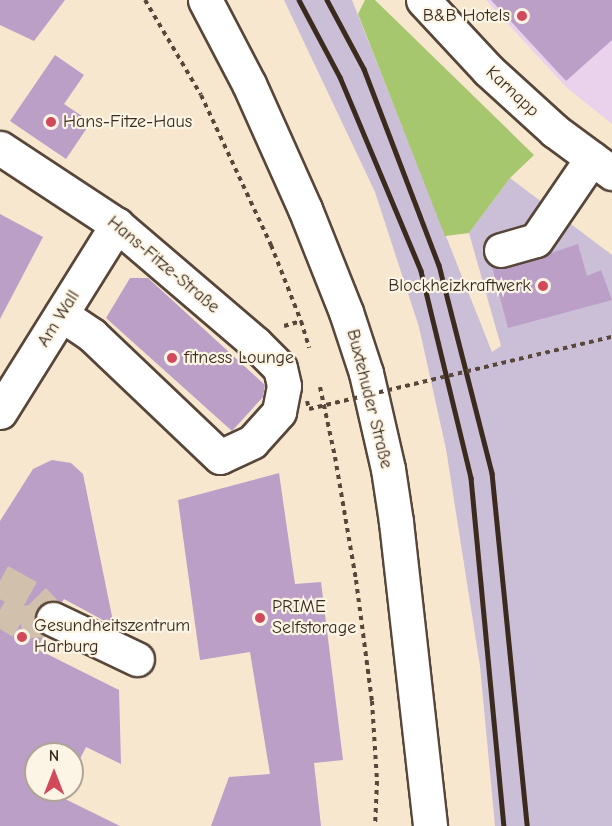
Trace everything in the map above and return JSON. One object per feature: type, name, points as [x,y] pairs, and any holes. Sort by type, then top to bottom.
[{"type":"street","name":"Buxtehuder Straße","points":[[205,0],[249,84],[305,210],[342,302],[366,373],[388,469],[396,522],[430,826]]},
{"type":"street","name":"Karnapp","points":[[423,0],[488,70],[555,131],[602,165]]},
{"type":"street","name":"Hans-Fitze-Straße","points":[[0,148],[117,225],[160,259],[280,368],[284,386],[293,406]]},
{"type":"street","points":[[501,250],[536,240],[602,165]]},
{"type":"street","name":"Am Wall","points":[[0,412],[117,225]]},
{"type":"street","points":[[61,314],[92,335],[220,457],[252,442],[293,406]]},
{"type":"street","points":[[53,619],[137,659]]},
{"type":"path","points":[[293,406],[309,410],[612,337]]},
{"type":"shaded area","points":[[284,0],[352,0],[492,352],[501,346],[469,233],[510,178],[612,255],[612,826],[495,826],[480,666],[446,449],[419,327],[375,192]]},
{"type":"shaded area","points":[[486,0],[612,0],[612,124],[566,87]]},
{"type":"green space","points":[[365,0],[375,0],[534,155],[510,178],[469,233],[445,236],[358,14]]},
{"type":"building","points":[[0,0],[65,0],[34,41],[0,25]]},
{"type":"building","points":[[491,0],[612,0],[612,40],[566,81]]},
{"type":"building","name":"Hans-Fitze-Haus","points":[[55,55],[84,75],[64,104],[91,122],[66,159],[10,121]]},
{"type":"building","points":[[0,214],[43,237],[0,319]]},
{"type":"building","name":"Blockheizkraftwerk","points":[[578,244],[587,276],[601,270],[612,300],[508,328],[492,267],[506,268]]},
{"type":"building","points":[[130,278],[148,278],[265,385],[263,397],[232,431],[106,318]]},
{"type":"building","name":"Gesundheitszentrum Harburg","points":[[52,460],[71,463],[83,474],[114,626],[64,599],[62,602],[51,600],[42,604],[36,611],[34,621],[37,629],[44,635],[37,649],[119,690],[121,764],[86,747],[84,751],[84,742],[24,742],[24,802],[71,802],[120,826],[0,826],[0,521],[33,469]]},
{"type":"building","name":"PRIME Selfstorage","points":[[279,473],[295,584],[321,582],[343,760],[314,763],[321,826],[211,826],[229,777],[270,774],[250,652],[200,660],[178,500]]},
{"type":"tunnel","points":[[0,580],[34,599],[53,619]]},
{"type":"tunnel","points":[[0,609],[21,622],[53,619]]},
{"type":"railway","points":[[299,0],[340,77],[421,271],[471,478],[504,826]]},
{"type":"railway","points":[[327,0],[364,69],[439,265],[492,473],[527,826]]},
{"type":"place","name":"B&B Hotels","points":[[522,16]]},
{"type":"place","name":"Hans-Fitze-Haus","points":[[51,122]]},
{"type":"place","name":"Blockheizkraftwerk","points":[[543,286]]},
{"type":"place","name":"fitness Lounge","points":[[172,358]]},
{"type":"place","name":"PRIME Selfstorage","points":[[260,618]]},
{"type":"place","name":"Gesundheitszentrum Harburg","points":[[22,637]]}]
